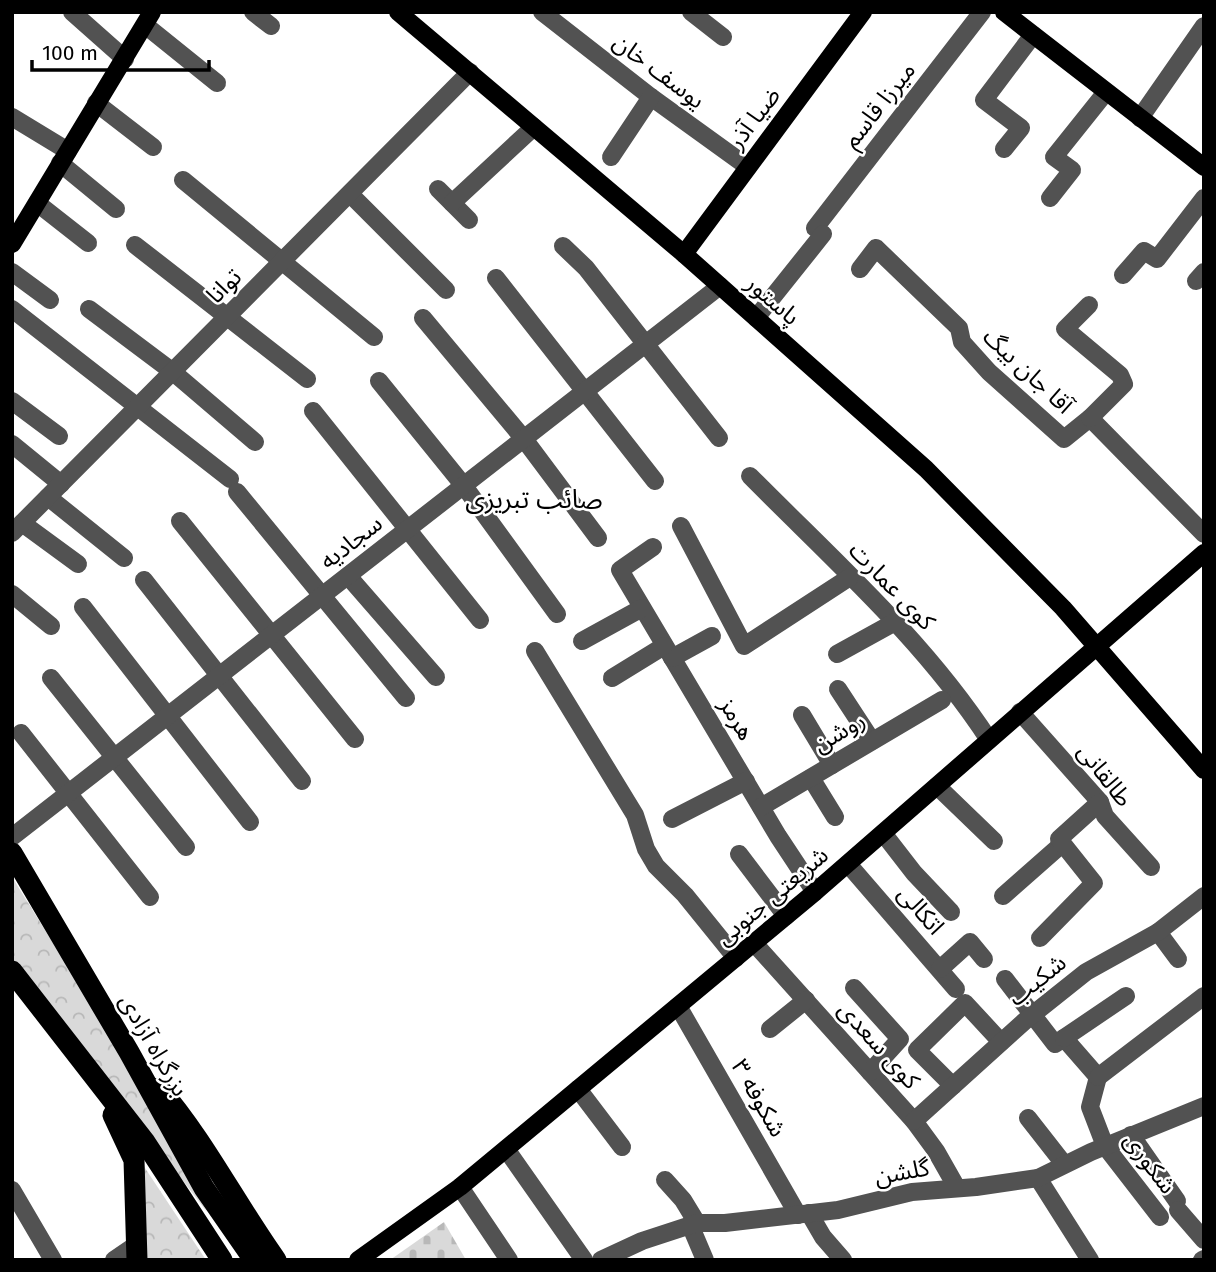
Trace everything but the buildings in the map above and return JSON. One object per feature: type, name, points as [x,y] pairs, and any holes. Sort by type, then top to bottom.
[{"type":"highway","name":"بزرگراه آزادی","points":[[12,853],[129,1052],[204,1188],[254,1260]]},
{"type":"highway","points":[[14,978],[145,1142],[222,1260]]},
{"type":"highway","points":[[129,1052],[177,1109],[276,1260]]},
{"type":"highway","points":[[96,1079],[134,1160],[136,1252]]},
{"type":"main road","name":"ضیا آذر","points":[[684,254],[863,12]]},
{"type":"main road","points":[[1004,12],[1204,167]]},
{"type":"main road","name":"پاستور","points":[[404,14],[684,254],[926,469],[1096,645],[1204,770]]},
{"type":"main road","points":[[13,240],[149,18]]},
{"type":"main road","name":"شریعتی جنوبی","points":[[358,1260],[460,1187],[754,943],[1204,553]]},
{"type":"street","points":[[72,12],[125,59]]},
{"type":"street","points":[[254,12],[271,26]]},
{"type":"street","name":"یوسف خان","points":[[542,12],[651,97],[748,167]]},
{"type":"street","points":[[691,12],[723,37]]},
{"type":"street","name":"میرزا قاسم","points":[[756,318],[982,12]]},
{"type":"street","points":[[149,18],[217,83]]},
{"type":"street","points":[[1140,118],[1204,26]]},
{"type":"street","points":[[1004,149],[1021,128],[984,100],[1033,35]]},
{"type":"street","name":"توانا","points":[[17,528],[470,72]]},
{"type":"street","points":[[1050,198],[1072,170],[1054,157],[1106,92]]},
{"type":"street","points":[[611,158],[651,97]]},
{"type":"street","points":[[96,103],[153,147]]},
{"type":"street","points":[[12,117],[64,158],[116,209]]},
{"type":"street","points":[[452,203],[534,127]]},
{"type":"street","points":[[396,148],[409,161]]},
{"type":"street","points":[[183,180],[374,337]]},
{"type":"street","points":[[438,190],[469,220]]},
{"type":"street","points":[[349,194],[446,290]]},
{"type":"street","points":[[1123,275],[1144,251],[1157,260],[1204,198]]},
{"type":"street","points":[[37,203],[88,243]]},
{"type":"street","points":[[135,245],[307,379]]},
{"type":"street","points":[[563,246],[586,268],[719,438]]},
{"type":"street","name":"آقا جان بیگ","points":[[860,270],[876,248],[959,328],[962,342],[989,372],[1064,439],[1090,418],[1204,534]]},
{"type":"street","points":[[12,272],[50,300]]},
{"type":"street","points":[[496,278],[655,481]]},
{"type":"street","name":"سجادیه","points":[[12,837],[720,286]]},
{"type":"street","points":[[1089,304],[1065,330],[1120,375],[1124,384],[1090,418]]},
{"type":"street","points":[[12,309],[138,407],[233,486],[407,698]]},
{"type":"street","points":[[89,309],[173,372],[255,442]]},
{"type":"street","points":[[423,318],[524,439],[598,538]]},
{"type":"street","points":[[379,381],[464,486],[557,614]]},
{"type":"street","points":[[12,401],[59,436]]},
{"type":"street","points":[[313,411],[480,620]]},
{"type":"street","points":[[12,444],[55,491],[124,558]]},
{"type":"street","name":"کوی عمارت","points":[[750,476],[895,622],[956,691],[989,740]]},
{"type":"street","points":[[180,521],[355,739]]},
{"type":"street","points":[[681,526],[744,646],[850,578]]},
{"type":"street","points":[[17,528],[78,564]]},
{"type":"street","name":"هرمز","points":[[653,547],[620,570],[761,807],[815,892]]},
{"type":"street","points":[[348,576],[436,677]]},
{"type":"street","points":[[144,580],[302,780]]},
{"type":"street","points":[[12,594],[51,626]]},
{"type":"street","points":[[83,607],[250,822]]},
{"type":"street","points":[[582,641],[642,608]]},
{"type":"street","points":[[837,654],[895,622]]},
{"type":"street","points":[[612,677],[712,636]]},
{"type":"street","points":[[535,651],[635,815],[646,849],[656,866],[685,895],[736,958]]},
{"type":"street","points":[[51,678],[186,847]]},
{"type":"street","points":[[838,689],[872,741]]},
{"type":"street","name":"روشن","points":[[761,807],[942,699]]},
{"type":"street","name":"طالقانی","points":[[1020,712],[1100,802],[1105,816],[1151,867]]},
{"type":"street","points":[[802,715],[832,765]]},
{"type":"street","points":[[21,733],[150,897]]},
{"type":"street","points":[[811,778],[835,817]]},
{"type":"street","points":[[672,819],[746,781]]},
{"type":"street","points":[[937,786],[994,841]]},
{"type":"street","points":[[1040,938],[1094,883],[1059,839],[1100,802]]},
{"type":"street","points":[[883,833],[914,873],[951,912]]},
{"type":"street","points":[[1003,896],[1062,844]]},
{"type":"street","points":[[739,854],[786,916]]},
{"type":"street","name":"اتکالی","points":[[848,864],[956,989]]},
{"type":"street","name":"شکیب","points":[[914,1121],[1033,1014],[1086,972],[1158,932],[1204,896]]},
{"type":"street","points":[[1158,932],[1178,959]]},
{"type":"street","points":[[940,970],[970,942],[985,959]]},
{"type":"street","name":"کوی سعدی","points":[[754,943],[914,1121],[936,1151],[957,1188]]},
{"type":"street","points":[[1005,979],[1033,1014],[1098,1077],[1204,996]]},
{"type":"street","points":[[854,988],[900,1039],[870,1072]]},
{"type":"street","points":[[1060,1041],[1126,996]]},
{"type":"street","points":[[770,1029],[806,1000]]},
{"type":"street","points":[[953,1086],[917,1050],[965,1003],[1001,1042]]},
{"type":"street","name":"شکوفه ۳","points":[[678,1006],[803,1214],[843,1260]]},
{"type":"street","name":"شکوری","points":[[1098,1077],[1090,1107],[1105,1146],[1160,1217]]},
{"type":"street","points":[[578,1089],[622,1147]]},
{"type":"street","name":"گلشن","points":[[601,1260],[664,1233],[694,1225],[838,1210],[912,1192],[1038,1178],[1105,1146],[1203,1107]]},
{"type":"street","points":[[1028,1118],[1064,1164]]},
{"type":"street","points":[[1131,1135],[1204,1240]]},
{"type":"street","points":[[506,1149],[584,1260]]},
{"type":"street","points":[[1038,1178],[1090,1260]]},
{"type":"street","points":[[665,1180],[682,1200],[694,1225],[705,1260]]},
{"type":"street","points":[[460,1187],[509,1260]]},
{"type":"street","points":[[12,1190],[53,1260]]},
{"type":"street","points":[[114,1260],[136,1252]]},
{"type":"green space","points":[[12,877],[111,1036],[207,1212],[12,958]]},
{"type":"green space","points":[[143,1165],[206,1260],[144,1260]]},
{"type":"green space","points":[[444,1222],[466,1260],[390,1260]]},
{"type":"district","name":"صائب تبریزی","points":[[534,499]]}]
